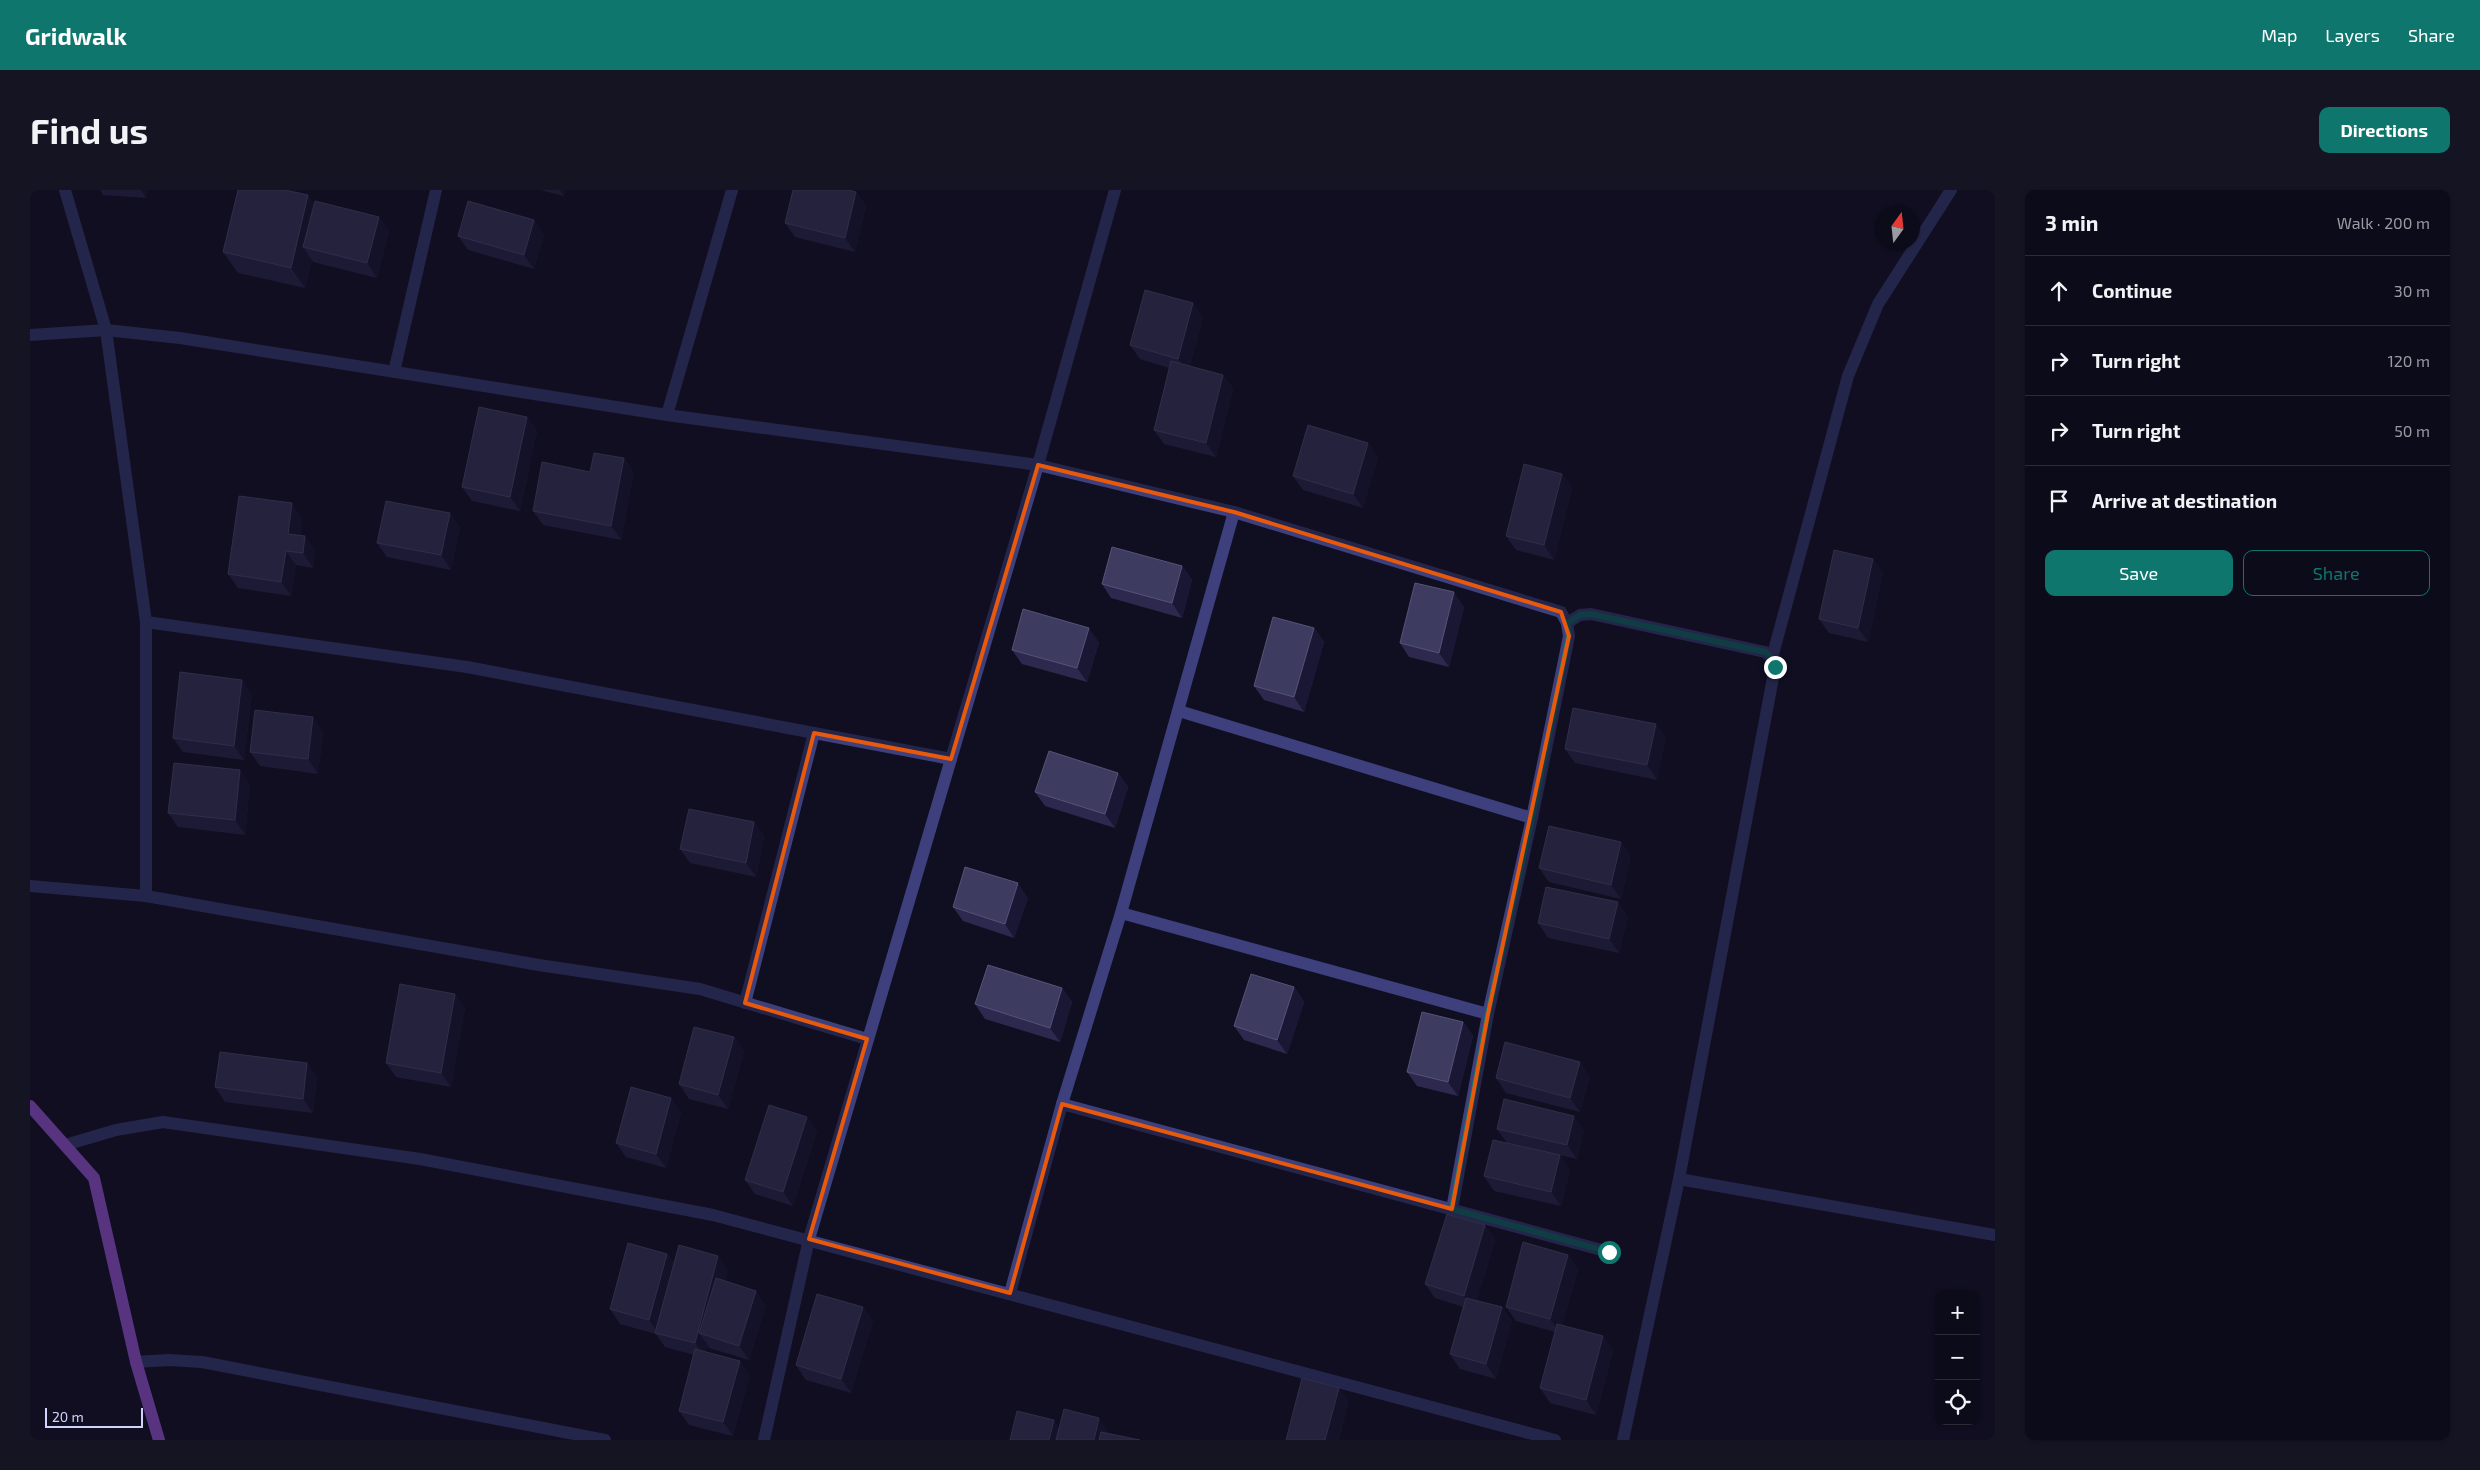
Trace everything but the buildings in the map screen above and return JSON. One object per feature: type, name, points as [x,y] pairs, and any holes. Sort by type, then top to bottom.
[{"type":"main road","points":[[30,1106],[94,1178],[136,1362],[158,1440]]},
{"type":"street","points":[[65,190],[106,330],[146,622],[146,896]]},
{"type":"street","points":[[394,372],[436,190]]},
{"type":"street","points":[[667,415],[732,190]]},
{"type":"street","points":[[764,1440],[809,1239],[1038,465],[1115,190]]},
{"type":"street","points":[[1772,658],[1848,376],[1878,304],[1951,190]]},
{"type":"street","points":[[30,334],[106,330],[180,338],[667,415],[1038,465],[1234,512],[1560,612],[1567,623],[1569,636],[1532,818],[1488,1014],[1452,1209]]},
{"type":"street","points":[[1010,1292],[1062,1104],[1121,912],[1179,711],[1234,512]]},
{"type":"street","points":[[1567,623],[1580,615],[1591,614],[1765,652],[1772,658],[1775,667],[1679,1179],[1623,1440]]},
{"type":"street","points":[[146,622],[467,667],[951,759]]},
{"type":"street","points":[[1179,711],[1532,818]]},
{"type":"street","points":[[745,1003],[814,733]]},
{"type":"street","points":[[30,886],[146,896],[539,965],[700,989],[867,1039]]},
{"type":"street","points":[[1121,912],[1488,1014]]},
{"type":"street","points":[[1062,1104],[1609,1252]]},
{"type":"street","points":[[65,1145],[116,1130],[163,1122],[420,1159],[714,1215],[1010,1292],[1555,1440]]},
{"type":"street","points":[[1679,1179],[1995,1235]]},
{"type":"street","points":[[136,1362],[169,1360],[202,1362],[605,1440]]},
{"type":"highlighted area","points":[[1038,465],[1234,512],[1561,612],[1569,636],[1488,1014],[1452,1209],[1062,1104],[1010,1293],[809,1239],[867,1039],[745,1003],[814,733],[951,759]]},
{"type":"route","points":[[1609,1252],[1452,1209],[1488,1014],[1532,818],[1569,636],[1567,623],[1580,615],[1591,614],[1765,652],[1772,658],[1775,667]]}]
